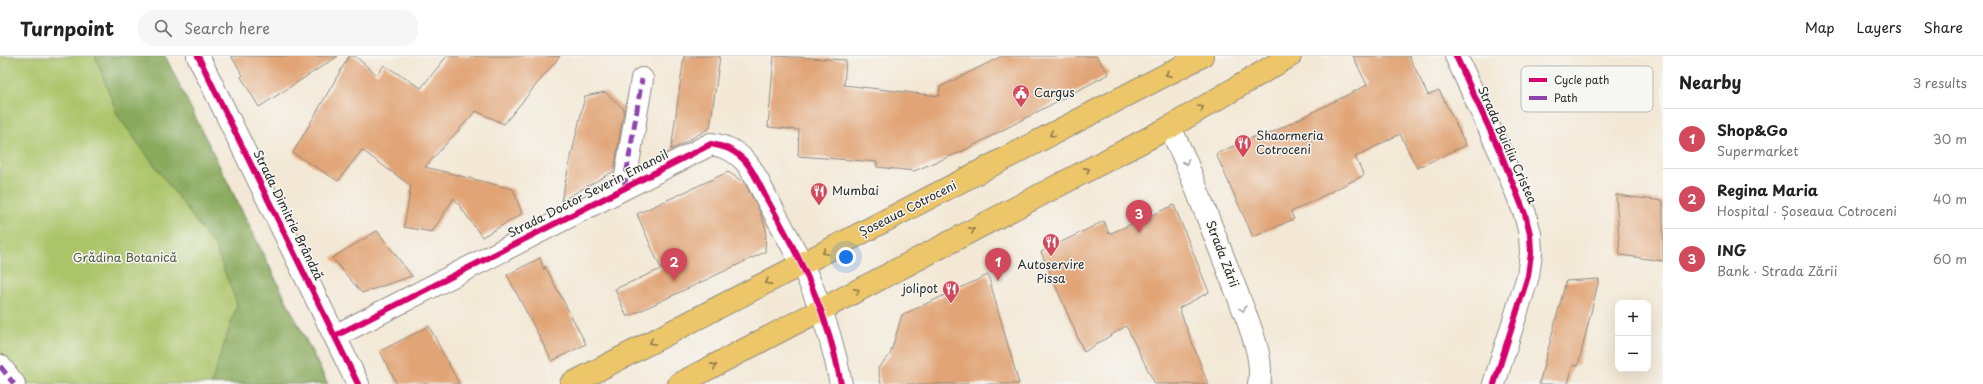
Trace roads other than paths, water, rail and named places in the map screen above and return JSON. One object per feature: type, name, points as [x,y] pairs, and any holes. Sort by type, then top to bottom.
[{"type":"main road","name":"Șoseaua Cotroceni","points":[[571,384],[1202,56]]},
{"type":"main road","points":[[680,384],[1170,127],[1290,56]]},
{"type":"street","name":"Strada Dimitrie Brândză","points":[[198,56],[336,336],[358,384]]},
{"type":"street","name":"Strada Buicliu Cristea","points":[[1456,56],[1501,154],[1525,214],[1530,234],[1531,253],[1528,276],[1494,384]]},
{"type":"street","points":[[624,188],[642,79]]},
{"type":"street","name":"Strada Zării","points":[[1170,127],[1256,344],[1261,372],[1259,384]]},
{"type":"street","name":"Strada Doctor Severin Emanoil","points":[[336,336],[711,144],[730,148],[745,160],[802,264],[822,309],[835,351],[841,384]]},
{"type":"street","points":[[0,366],[14,384]]},
{"type":"place","name":"Cargus","points":[[1021,108]]},
{"type":"place","name":"Shaormeria Cotroceni","points":[[1243,158]]},
{"type":"place","name":"Mumbai","points":[[819,206]]},
{"type":"place","name":"ING","points":[[1139,233]]},
{"type":"place","name":"Autoservire Pissa","points":[[1051,257]]},
{"type":"place","name":"Regina Maria","points":[[674,281]]},
{"type":"place","name":"Shop&Go","points":[[998,281]]},
{"type":"place","name":"jolipot","points":[[951,304]]},
{"type":"park label","name":"Grădina Botanică","points":[[125,258]]}]
